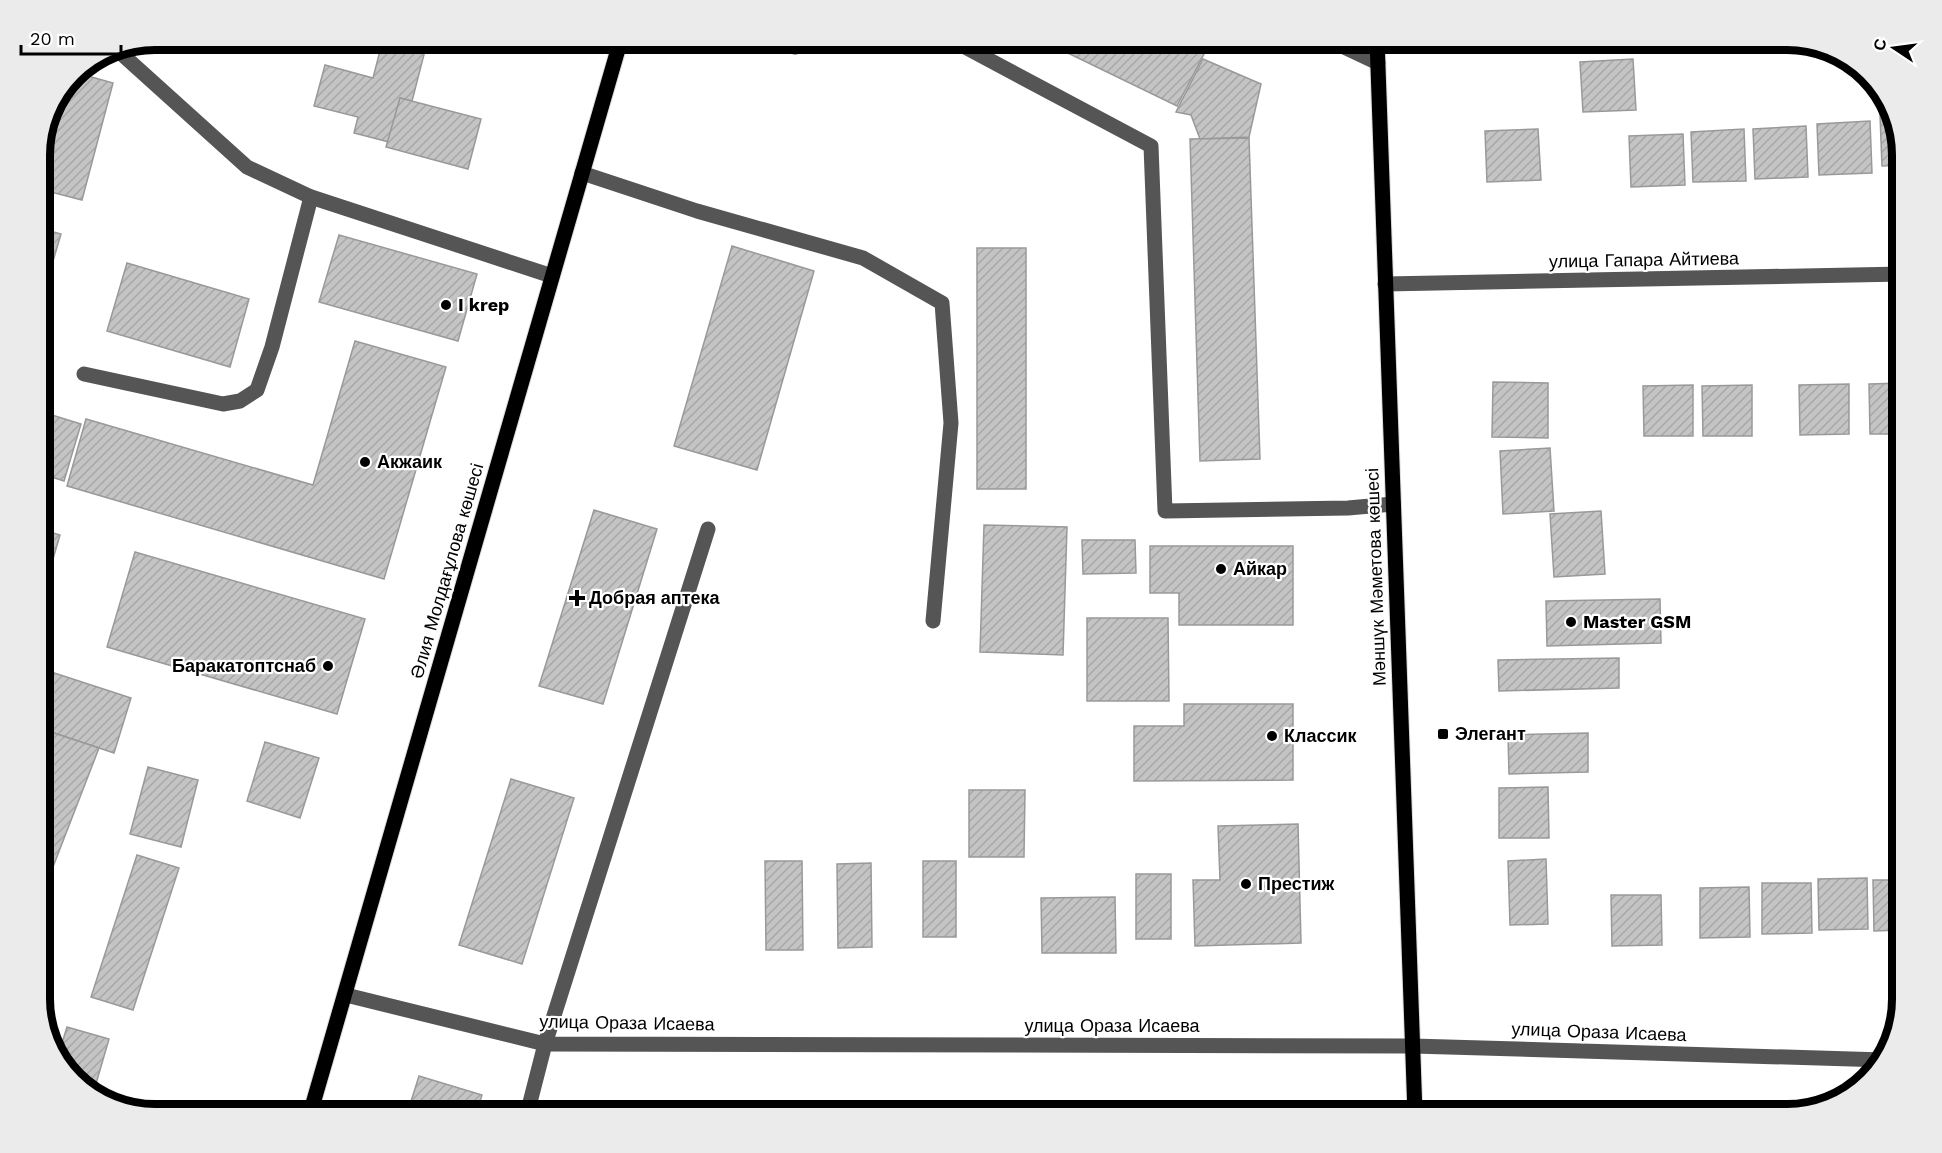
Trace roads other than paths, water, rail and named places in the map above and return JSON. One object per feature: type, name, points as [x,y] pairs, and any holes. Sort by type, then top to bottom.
[{"type":"main road","name":"Әлия Молдағұлова көшесі","points":[[313,1104],[618,50]]},
{"type":"main road","name":"Мәншүк Мәметова көшесі","points":[[1377,50],[1415,1104]]},
{"type":"street","points":[[971,50],[1151,146],[1165,511],[1348,508],[1394,504]]},
{"type":"street","points":[[1350,50],[1378,63]]},
{"type":"street","points":[[122,55],[198,126],[247,167],[311,197],[552,276]]},
{"type":"street","points":[[582,173],[697,211],[863,258],[942,303],[951,423],[933,621]]},
{"type":"street","points":[[84,374],[223,404],[240,401],[257,390],[272,347],[311,197]]},
{"type":"street","name":"улица Гапара Айтиева","points":[[1385,284],[1892,274]]},
{"type":"street","points":[[529,1104],[545,1044],[708,529]]},
{"type":"street","name":"улица Ораза Исаева","points":[[346,995],[545,1044],[1413,1046],[1872,1060]]},
{"type":"place","name":"I krep","points":[[446,305]]},
{"type":"place","name":"Акжаик","points":[[365,462]]},
{"type":"place","name":"Айкар","points":[[1221,569]]},
{"type":"place","name":"Добрая аптека","points":[[577,598]]},
{"type":"place","name":"Master GSM","points":[[1571,622]]},
{"type":"place","name":"Баракатоптснаб","points":[[328,666]]},
{"type":"place","name":"Элегант","points":[[1443,734]]},
{"type":"place","name":"Классик","points":[[1272,736]]},
{"type":"place","name":"Престиж","points":[[1246,884]]}]
